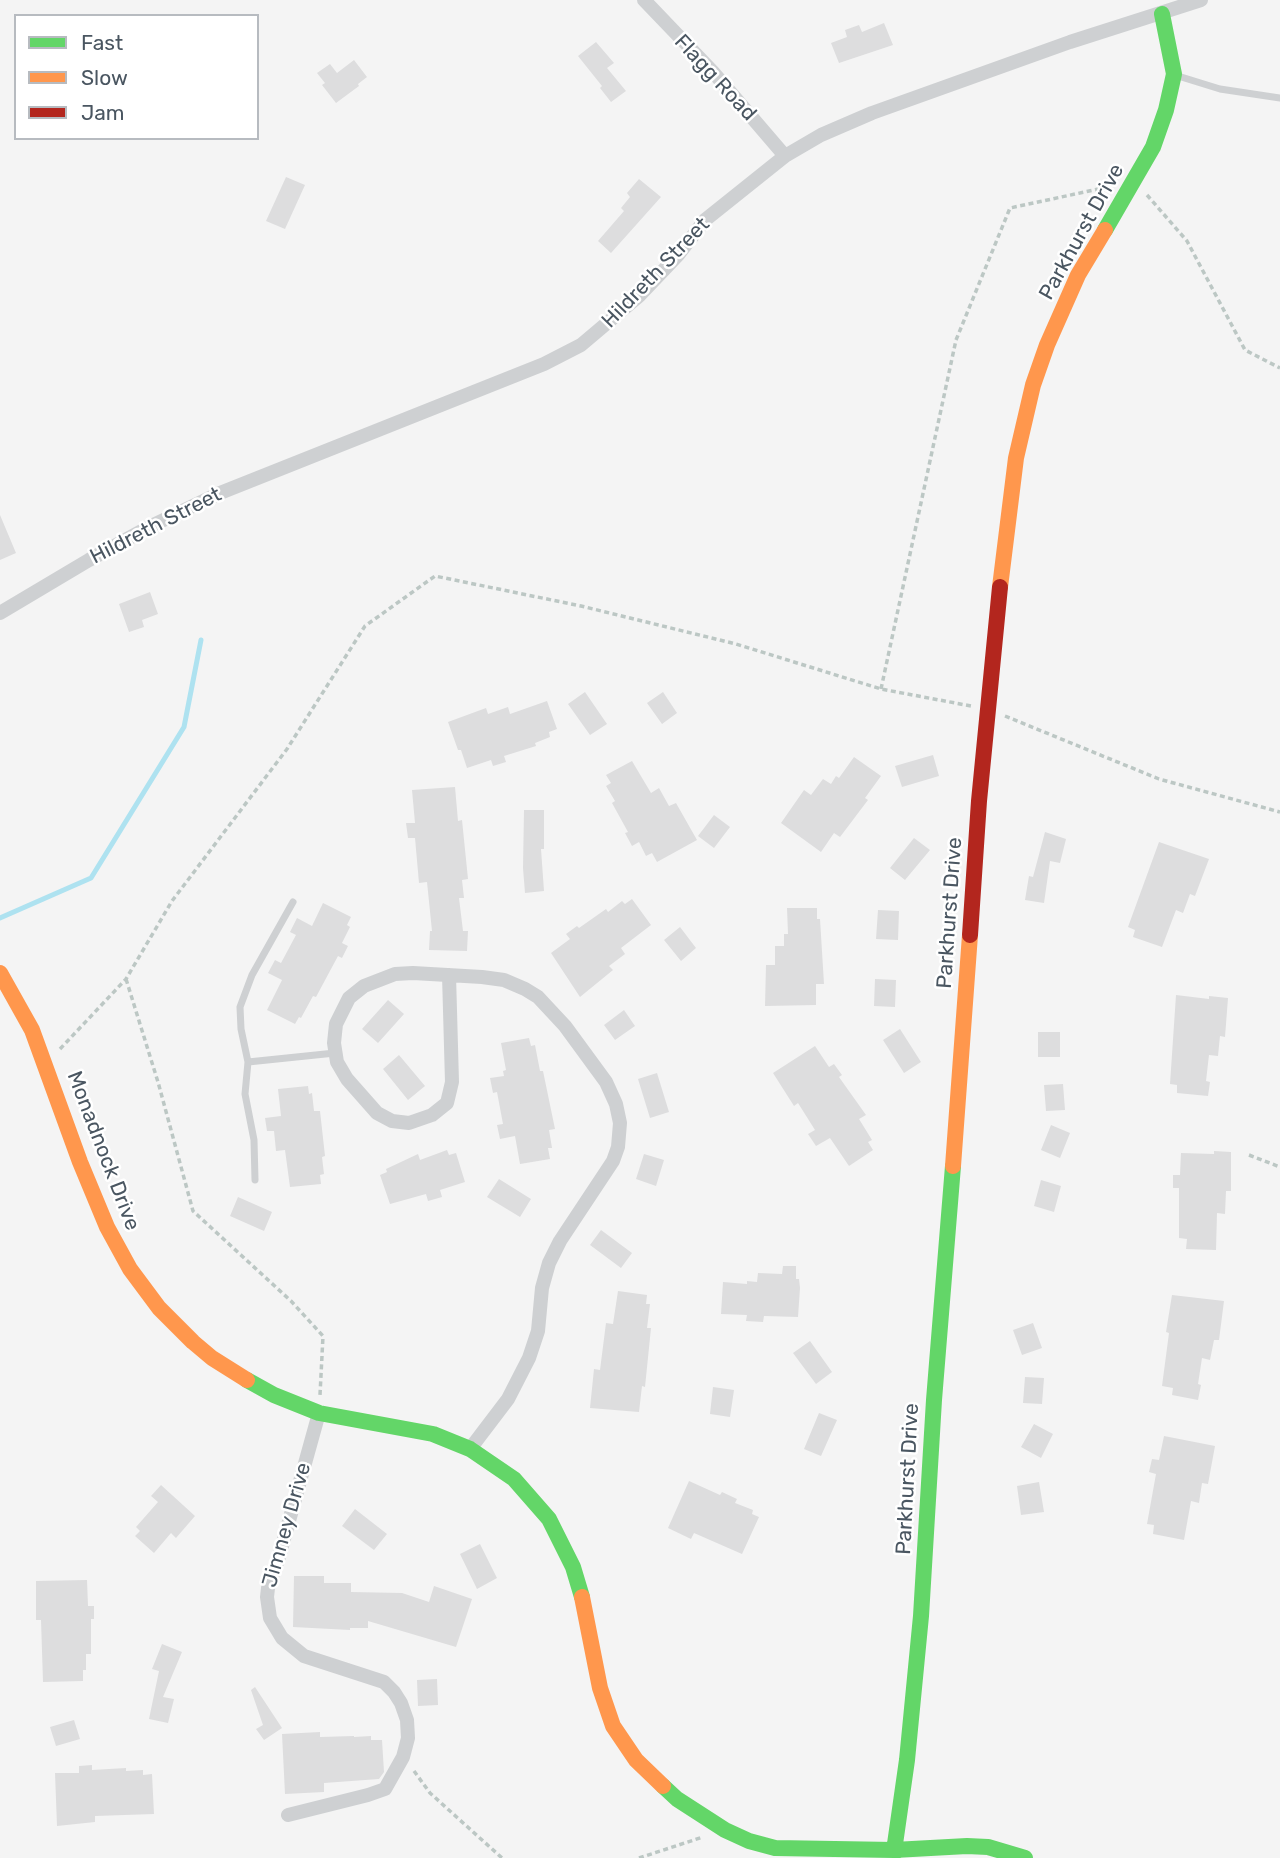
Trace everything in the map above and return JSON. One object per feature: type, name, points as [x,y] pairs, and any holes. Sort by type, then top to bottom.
[{"type":"street","name":"Flagg Road","points":[[644,0],[728,89],[785,156]]},
{"type":"street","name":"Hildreth Street","points":[[0,613],[151,526],[220,493],[544,364],[581,345],[639,296],[678,255],[705,220],[785,156],[821,135],[872,113],[1070,42],[1201,0]]},
{"type":"street","name":"Parkhurst Drive","points":[[893,1854],[908,1760],[921,1616],[937,1348],[988,709],[1016,458],[1033,385],[1047,345],[1078,275],[1135,181],[1166,110],[1174,74],[1162,14]]},
{"type":"street","name":"Monadnock Drive","points":[[0,974],[18,1002],[46,1063],[92,1191],[118,1248],[144,1289],[185,1334],[232,1372],[274,1395],[320,1413],[414,1428],[470,1449],[514,1479],[538,1505],[558,1534],[579,1583],[605,1707],[623,1743],[636,1760],[677,1799],[725,1830],[749,1841],[775,1847],[893,1854],[967,1846],[988,1847],[1025,1858]]},
{"type":"street","points":[[449,975],[452,1082],[450,1097],[439,1110],[409,1123],[384,1118],[371,1108],[347,1079],[335,1053],[334,1033],[339,1015],[349,998],[364,986],[395,974],[449,975],[504,980],[538,997],[565,1026],[606,1082],[617,1104],[620,1123],[618,1147],[613,1161],[560,1241],[549,1263],[542,1288],[538,1331],[529,1358],[508,1399],[470,1449]]},
{"type":"street","name":"Jimney Drive","points":[[288,1815],[368,1795],[385,1788],[403,1757],[408,1738],[407,1720],[394,1692],[384,1682],[304,1656],[282,1638],[270,1618],[268,1588],[320,1413]]},
{"type":"lane","points":[[1174,74],[1220,89],[1280,98]]},
{"type":"lane","points":[[255,1180],[254,1140],[245,1094],[248,1062],[241,1029],[240,1007],[252,975],[293,902]]},
{"type":"lane","points":[[248,1062],[335,1053]]},
{"type":"path","points":[[881,689],[956,340],[1010,208],[1135,181],[1187,241],[1245,350],[1280,368]]},
{"type":"path","points":[[46,1063],[126,979],[173,901],[287,749],[365,626],[435,576],[581,606],[736,644],[881,689],[988,709],[1159,779],[1280,811]]},
{"type":"path","points":[[126,979],[158,1082],[193,1212],[291,1301],[323,1336],[320,1413]]},
{"type":"path","points":[[1249,1155],[1280,1167]]},
{"type":"path","points":[[403,1757],[430,1793],[502,1858]]},
{"type":"path","points":[[639,1858],[725,1830]]},
{"type":"building","points":[[884,23],[893,45],[839,63],[831,43],[847,37],[845,30],[859,25],[862,32]]},
{"type":"building","points":[[596,42],[614,63],[607,68],[626,91],[611,102],[578,56]]},
{"type":"building","points":[[354,60],[367,77],[336,103],[322,85],[325,83],[317,73],[330,64],[337,73]]},
{"type":"building","points":[[286,177],[305,185],[285,229],[266,221]]},
{"type":"building","points":[[639,179],[661,197],[611,253],[598,241],[624,211],[621,208],[630,197],[627,193]]},
{"type":"building","points":[[0,515],[16,553],[0,560]]},
{"type":"building","points":[[150,592],[158,614],[142,620],[144,627],[129,632],[119,604]]},
{"type":"building","points":[[585,692],[607,724],[590,735],[568,704]]},
{"type":"building","points":[[663,692],[677,713],[662,724],[647,703]]},
{"type":"building","points":[[547,701],[557,729],[549,732],[550,737],[535,743],[536,746],[504,756],[506,762],[493,766],[491,760],[467,768],[448,722],[486,708],[488,714],[508,707],[510,714]]},
{"type":"building","points":[[933,755],[939,776],[902,787],[895,766]]},
{"type":"building","points":[[854,757],[881,776],[865,798],[868,800],[840,837],[834,833],[821,852],[781,823],[804,790],[811,795],[823,779],[831,784],[836,776],[839,778]]},
{"type":"building","points":[[632,761],[651,793],[659,788],[669,806],[676,803],[697,840],[657,862],[652,853],[646,856],[639,842],[632,846],[625,833],[628,832],[612,803],[615,801],[606,786],[611,783],[606,775]]},
{"type":"building","points":[[455,787],[458,821],[462,820],[468,879],[462,880],[464,898],[459,898],[463,931],[468,931],[467,951],[429,950],[432,931],[427,882],[419,883],[415,838],[408,838],[406,823],[415,823],[412,790]]},
{"type":"building","points":[[524,810],[544,810],[544,849],[541,849],[544,891],[525,893]]},
{"type":"building","points":[[714,815],[730,827],[714,848],[698,836]]},
{"type":"building","points":[[1045,832],[1066,839],[1060,863],[1050,861],[1044,903],[1025,900],[1029,876],[1033,877]]},
{"type":"building","points":[[914,838],[930,850],[905,880],[890,868]]},
{"type":"building","points":[[1159,842],[1209,859],[1195,896],[1190,894],[1183,913],[1176,910],[1162,947],[1133,937],[1135,930],[1128,927]]},
{"type":"building","points":[[632,899],[651,925],[621,948],[625,954],[609,966],[613,970],[580,997],[551,953],[570,939],[566,934],[577,926],[579,928],[606,909],[608,912],[622,901],[625,904]]},
{"type":"building","points":[[323,903],[351,917],[347,925],[350,927],[342,943],[348,946],[342,958],[338,956],[316,997],[313,996],[295,1024],[267,1010],[282,980],[268,973],[275,960],[281,963],[296,935],[290,932],[297,918],[312,926]]},
{"type":"building","points":[[787,908],[817,908],[824,984],[816,984],[816,1005],[765,1006],[766,965],[775,965],[775,946],[784,946],[784,934],[788,934]]},
{"type":"building","points":[[878,910],[899,911],[898,940],[876,939]]},
{"type":"building","points":[[680,927],[696,948],[681,961],[664,940]]},
{"type":"building","points":[[875,979],[896,980],[895,1007],[874,1006]]},
{"type":"building","points":[[1176,995],[1228,998],[1225,1037],[1220,1036],[1218,1056],[1209,1055],[1206,1081],[1210,1082],[1208,1096],[1177,1093],[1177,1085],[1170,1084]]},
{"type":"building","points":[[388,1000],[404,1014],[378,1043],[362,1029]]},
{"type":"building","points":[[624,1010],[635,1026],[615,1040],[604,1025]]},
{"type":"building","points":[[900,1029],[921,1062],[904,1073],[883,1040]]},
{"type":"building","points":[[1038,1032],[1060,1032],[1060,1057],[1038,1057]]},
{"type":"building","points":[[529,1038],[531,1046],[535,1045],[540,1071],[543,1071],[555,1129],[549,1130],[552,1148],[548,1148],[550,1159],[520,1164],[515,1136],[500,1139],[497,1125],[503,1124],[497,1092],[493,1093],[490,1078],[504,1076],[503,1071],[506,1070],[501,1043]]},
{"type":"building","points":[[815,1046],[829,1067],[834,1064],[842,1075],[839,1077],[866,1115],[859,1119],[872,1140],[868,1142],[873,1150],[849,1166],[830,1138],[816,1146],[808,1134],[815,1130],[798,1103],[794,1106],[773,1073]]},
{"type":"building","points":[[399,1055],[425,1086],[408,1100],[383,1069]]},
{"type":"building","points":[[657,1073],[669,1112],[650,1118],[638,1079]]},
{"type":"building","points":[[1063,1084],[1065,1110],[1046,1111],[1044,1085]]},
{"type":"building","points":[[308,1086],[309,1094],[312,1093],[314,1111],[320,1111],[325,1156],[322,1157],[324,1174],[320,1175],[321,1184],[290,1187],[285,1150],[276,1151],[274,1131],[267,1131],[265,1118],[281,1116],[278,1089]]},
{"type":"building","points":[[1051,1125],[1070,1133],[1060,1158],[1041,1150]]},
{"type":"building","points":[[447,1150],[449,1155],[456,1153],[465,1182],[440,1190],[442,1197],[428,1201],[426,1194],[390,1204],[380,1175],[387,1172],[386,1169],[418,1154],[420,1160]]},
{"type":"building","points":[[1214,1151],[1231,1152],[1231,1191],[1226,1191],[1225,1214],[1217,1213],[1216,1250],[1186,1249],[1187,1239],[1179,1238],[1179,1188],[1173,1188],[1173,1175],[1180,1175],[1181,1153],[1214,1154]]},
{"type":"building","points":[[644,1154],[664,1160],[656,1186],[636,1179]]},
{"type":"building","points":[[499,1179],[531,1199],[520,1217],[487,1197]]},
{"type":"building","points":[[1041,1180],[1061,1186],[1054,1212],[1034,1206]]},
{"type":"building","points":[[238,1197],[272,1212],[264,1231],[230,1216]]},
{"type":"building","points":[[601,1230],[632,1253],[621,1268],[590,1245]]},
{"type":"building","points":[[783,1266],[796,1266],[796,1279],[799,1279],[800,1288],[798,1317],[764,1316],[763,1322],[746,1321],[747,1315],[721,1314],[723,1282],[757,1282],[758,1273],[782,1274]]},
{"type":"building","points":[[618,1291],[647,1295],[646,1304],[650,1304],[647,1328],[651,1328],[645,1387],[642,1386],[639,1412],[590,1408],[594,1369],[600,1370],[606,1323],[613,1324]]},
{"type":"building","points":[[1172,1295],[1224,1301],[1219,1340],[1214,1340],[1210,1360],[1202,1358],[1198,1400],[1172,1395],[1173,1388],[1162,1386]]},
{"type":"building","points":[[1033,1323],[1042,1348],[1022,1355],[1013,1330]]},
{"type":"building","points":[[810,1341],[832,1372],[816,1384],[793,1353]]},
{"type":"building","points":[[1025,1377],[1044,1378],[1042,1404],[1023,1403]]},
{"type":"building","points":[[713,1387],[734,1390],[730,1417],[710,1414]]},
{"type":"building","points":[[819,1413],[837,1420],[821,1456],[804,1449]]},
{"type":"building","points":[[1034,1424],[1053,1434],[1041,1458],[1021,1447]]},
{"type":"building","points":[[1164,1436],[1215,1446],[1208,1484],[1202,1483],[1199,1503],[1191,1501],[1184,1540],[1153,1534],[1154,1525],[1147,1524],[1156,1474],[1149,1472],[1152,1459],[1159,1460]]},
{"type":"building","points":[[689,1481],[720,1495],[722,1492],[737,1499],[735,1503],[753,1510],[752,1514],[759,1517],[742,1554],[694,1533],[691,1539],[668,1528]]},
{"type":"building","points":[[1039,1482],[1044,1512],[1021,1515],[1017,1486]]},
{"type":"building","points":[[161,1485],[195,1516],[176,1538],[171,1533],[154,1553],[135,1536],[140,1531],[136,1527],[158,1502],[151,1496]]},
{"type":"building","points":[[355,1509],[387,1534],[374,1550],[342,1526]]},
{"type":"building","points":[[480,1544],[497,1578],[477,1589],[460,1554]]},
{"type":"building","points":[[294,1576],[324,1576],[324,1583],[351,1583],[351,1592],[402,1593],[429,1602],[434,1586],[472,1599],[456,1647],[368,1621],[368,1628],[350,1630],[293,1627]]},
{"type":"building","points":[[87,1580],[88,1606],[94,1606],[94,1619],[91,1619],[91,1654],[86,1654],[83,1681],[43,1682],[41,1620],[36,1620],[36,1581]]},
{"type":"building","points":[[162,1644],[182,1652],[163,1697],[174,1699],[168,1723],[149,1719],[159,1671],[152,1669]]},
{"type":"building","points":[[437,1679],[438,1705],[418,1706],[417,1680]]},
{"type":"building","points":[[255,1687],[282,1728],[264,1740],[256,1729],[263,1725],[251,1690]]},
{"type":"building","points":[[74,1720],[80,1739],[56,1746],[50,1727]]},
{"type":"building","points":[[320,1732],[320,1737],[371,1736],[371,1740],[382,1740],[384,1772],[379,1779],[324,1783],[324,1792],[285,1794],[282,1734]]},
{"type":"building","points":[[92,1765],[92,1770],[126,1768],[126,1771],[143,1770],[143,1775],[152,1774],[154,1814],[95,1816],[95,1822],[57,1826],[55,1773],[79,1773],[79,1766]]},
{"type":"waterway","points":[[0,918],[91,878],[184,727],[201,640]]},
{"type":"traffic: fast","points":[[1105,230],[1153,147],[1166,110],[1174,74],[1162,14]]},
{"type":"traffic: fast","points":[[893,1858],[907,1760],[921,1616],[934,1400],[953,1166]]},
{"type":"traffic: fast","points":[[247,1380],[274,1395],[319,1413],[433,1434],[470,1449],[514,1479],[549,1519],[573,1567],[582,1597]]},
{"type":"traffic: fast","points":[[663,1786],[677,1799],[725,1830],[749,1841],[775,1848],[894,1850],[967,1846],[988,1847],[1025,1858]]},
{"type":"traffic: slow","points":[[1000,587],[1016,458],[1033,385],[1047,345],[1078,275],[1105,230]]},
{"type":"traffic: slow","points":[[953,1166],[970,935]]},
{"type":"traffic: slow","points":[[0,973],[32,1030],[80,1162],[107,1227],[130,1269],[159,1308],[193,1342],[212,1358],[247,1380]]},
{"type":"traffic: slow","points":[[582,1597],[600,1688],[613,1726],[636,1760],[663,1786]]},
{"type":"traffic: jam","points":[[970,935],[979,801],[1000,587]]}]
